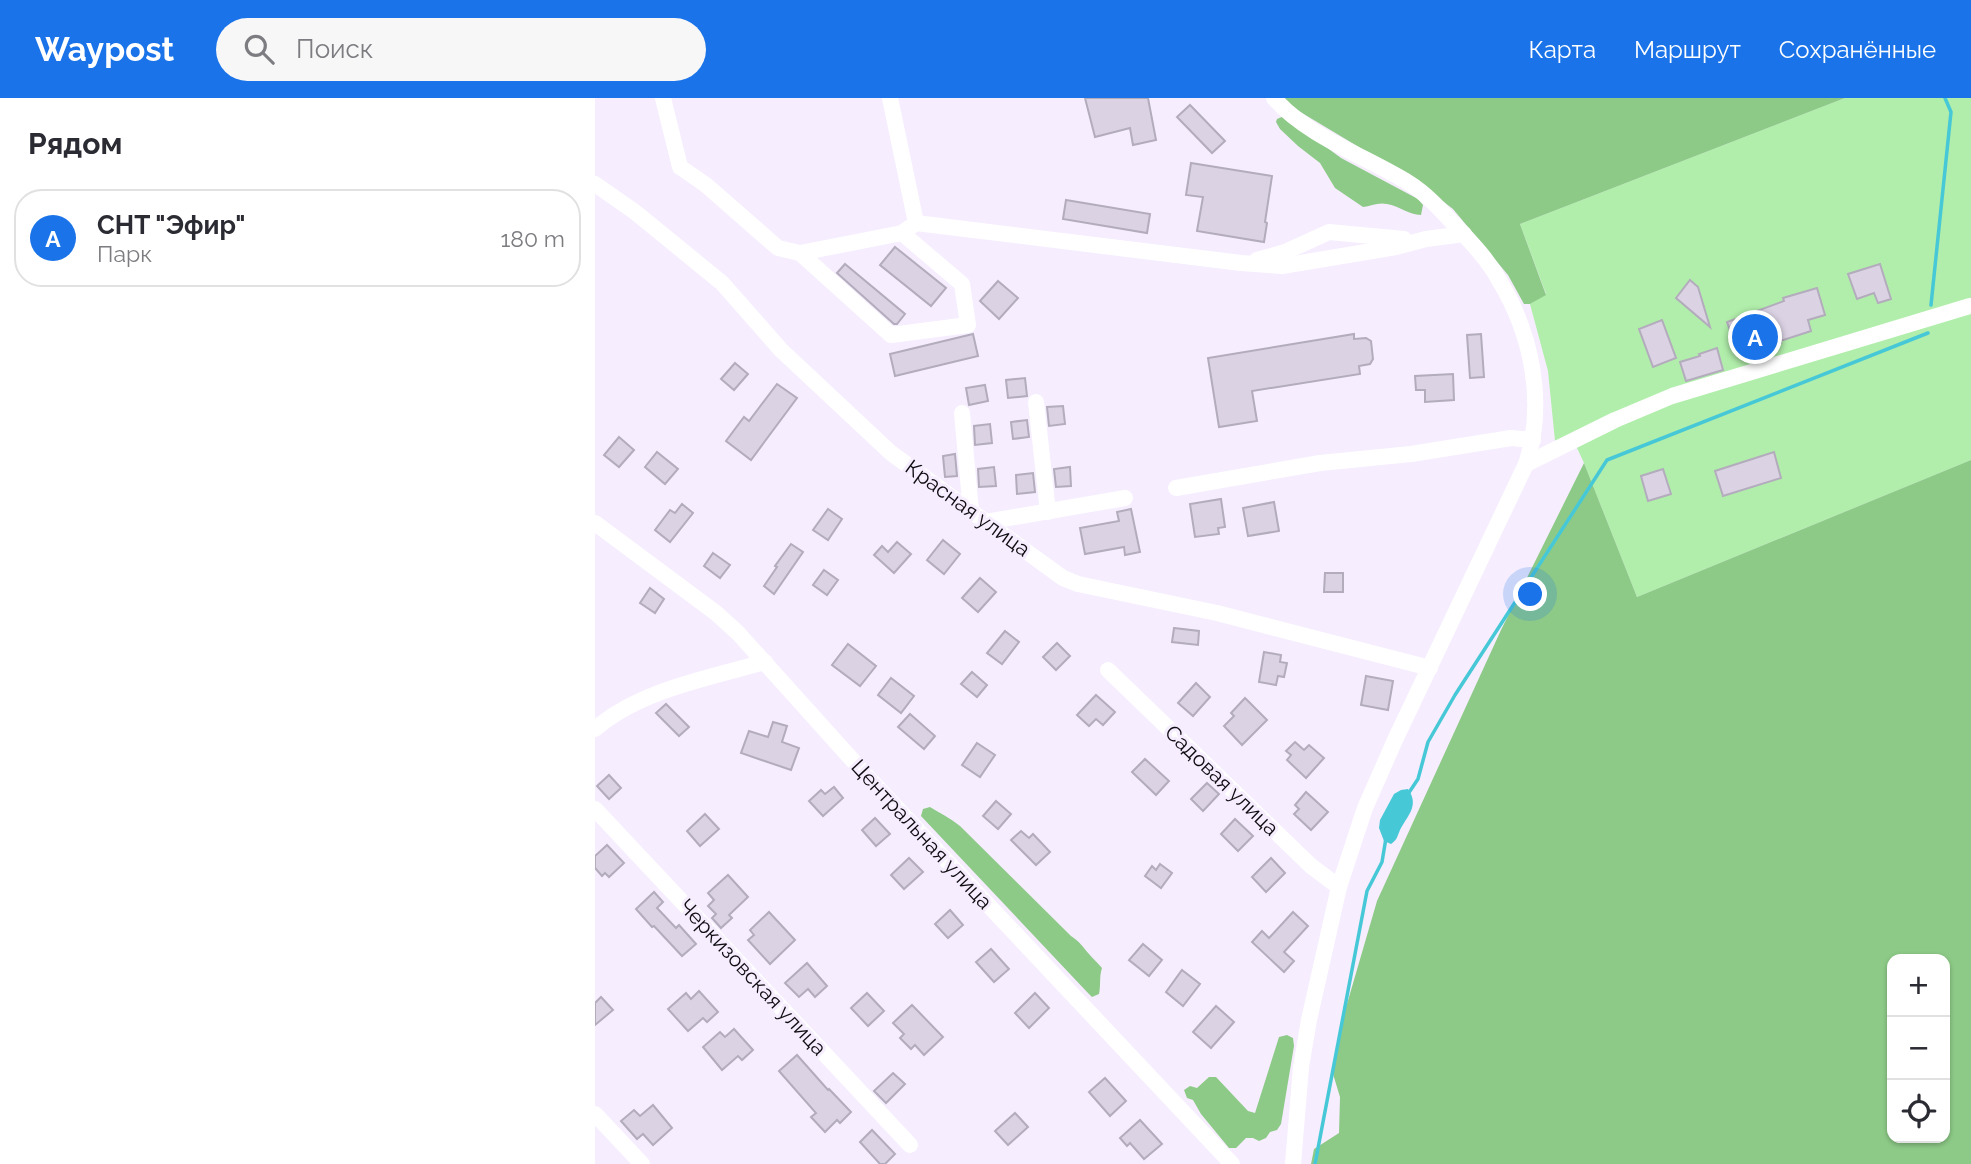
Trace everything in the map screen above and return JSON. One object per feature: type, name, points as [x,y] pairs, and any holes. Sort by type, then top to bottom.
[{"type":"street","points":[[663,98],[680,167],[706,185],[778,248],[800,253],[902,233],[916,223],[1282,266],[1464,234]]},
{"type":"street","points":[[890,98],[916,223]]},
{"type":"street","points":[[1274,98],[1298,121],[1410,184],[1464,234],[1491,267],[1514,309],[1528,347],[1534,374],[1535,421],[1526,464],[1365,808],[1339,887],[1301,1067],[1293,1164]]},
{"type":"street","name":"Красная улица","points":[[595,184],[635,212],[722,283],[781,350],[891,453],[1063,578],[1078,584],[1217,613],[1430,668]]},
{"type":"street","points":[[1241,263],[1285,252],[1329,232],[1396,239],[1426,239]]},
{"type":"street","points":[[800,253],[891,335],[968,325],[962,285],[902,233]]},
{"type":"street","points":[[1526,464],[1615,420],[1672,396],[1970,306]]},
{"type":"street","points":[[1036,402],[1048,512]]},
{"type":"street","points":[[962,412],[971,511]]},
{"type":"street","points":[[1176,488],[1320,463],[1411,454],[1511,438],[1533,440]]},
{"type":"street","points":[[986,522],[1125,498]]},
{"type":"street","name":"Центральная улица","points":[[595,523],[738,633],[865,774],[1232,1164]]},
{"type":"street","points":[[595,729],[619,710],[657,693],[765,662]]},
{"type":"street","name":"Садовая улица","points":[[1108,670],[1311,866],[1339,887]]},
{"type":"street","name":"Черкизовская улица","points":[[595,809],[911,1146]]},
{"type":"street","points":[[595,1114],[642,1164]]},
{"type":"green space","points":[[1284,98],[1845,98],[1520,224],[1546,295],[1530,304],[1524,304],[1508,275],[1453,209],[1419,183],[1287,104]]},
{"type":"green space","points":[[1845,98],[1971,98],[1971,460],[1637,597],[1571,435],[1555,441],[1548,371],[1530,304],[1546,294],[1520,224]]},
{"type":"green space","points":[[1284,116],[1341,158],[1418,199],[1423,205],[1421,215],[1384,204],[1363,207],[1335,188],[1320,163],[1280,129],[1276,122]]},
{"type":"green space","points":[[1971,460],[1971,1164],[1311,1164],[1314,1149],[1339,1133],[1340,1097],[1333,1074],[1340,1028],[1377,901],[1501,630],[1584,463],[1637,597]]},
{"type":"green space","points":[[930,807],[960,826],[1081,944],[1102,968],[1099,994],[1092,997],[1087,992],[921,816],[923,809]]},
{"type":"green space","points":[[1287,1035],[1293,1038],[1294,1046],[1281,1124],[1266,1138],[1259,1141],[1246,1138],[1236,1148],[1229,1148],[1193,1100],[1187,1098],[1184,1090],[1190,1086],[1197,1088],[1209,1077],[1216,1077],[1248,1111],[1255,1113],[1279,1037]]},
{"type":"water","points":[[1408,789],[1413,806],[1397,838],[1391,844],[1384,841],[1379,828],[1380,820],[1394,794]]},
{"type":"building","points":[[1085,98],[1148,98],[1156,140],[1133,145],[1130,128],[1095,137]]},
{"type":"building","points":[[1190,105],[1225,141],[1212,153],[1177,117]]},
{"type":"building","points":[[1191,163],[1272,176],[1264,242],[1197,231],[1203,197],[1186,195]]},
{"type":"building","points":[[1066,200],[1150,214],[1147,233],[1063,219]]},
{"type":"building","points":[[895,247],[946,288],[931,306],[880,265]]},
{"type":"building","points":[[845,264],[905,314],[897,324],[837,273]]},
{"type":"building","points":[[1880,264],[1891,299],[1878,303],[1874,293],[1857,299],[1848,274]]},
{"type":"building","points":[[1690,280],[1698,287],[1710,327],[1676,298]]},
{"type":"building","points":[[998,281],[1018,298],[999,319],[980,301]]},
{"type":"building","points":[[1817,288],[1825,315],[1808,320],[1811,331],[1740,357],[1727,322],[1784,301],[1783,298]]},
{"type":"building","points":[[1662,320],[1676,358],[1653,367],[1639,329]]},
{"type":"building","points":[[973,334],[978,356],[895,376],[890,354]]},
{"type":"building","points":[[1354,334],[1354,339],[1366,338],[1371,341],[1373,359],[1370,364],[1359,366],[1360,374],[1252,391],[1257,421],[1219,427],[1208,358]]},
{"type":"building","points":[[1481,334],[1484,377],[1470,378],[1467,335]]},
{"type":"building","points":[[1717,348],[1723,370],[1686,381],[1680,362]]},
{"type":"building","points":[[735,363],[748,374],[734,390],[721,379]]},
{"type":"building","points":[[1453,374],[1454,400],[1425,402],[1425,390],[1416,390],[1415,376]]},
{"type":"building","points":[[1025,378],[1027,396],[1008,398],[1006,380]]},
{"type":"building","points":[[777,384],[797,398],[751,460],[726,441],[744,417],[749,421]]},
{"type":"building","points":[[985,385],[988,401],[969,405],[966,388]]},
{"type":"building","points":[[1063,406],[1065,424],[1049,426],[1047,407]]},
{"type":"building","points":[[1027,420],[1029,437],[1013,439],[1011,422]]},
{"type":"building","points":[[990,424],[992,443],[975,445],[974,426]]},
{"type":"building","points":[[619,437],[634,450],[619,467],[604,455]]},
{"type":"building","points":[[657,452],[678,469],[665,484],[645,467]]},
{"type":"building","points":[[1774,452],[1781,478],[1723,496],[1715,471]]},
{"type":"building","points":[[955,454],[957,476],[945,477],[943,456]]},
{"type":"building","points":[[994,467],[996,486],[979,487],[978,469]]},
{"type":"building","points":[[1070,467],[1071,486],[1056,487],[1054,469]]},
{"type":"building","points":[[1663,469],[1671,494],[1648,501],[1641,476]]},
{"type":"building","points":[[1033,473],[1035,492],[1017,494],[1016,475]]},
{"type":"building","points":[[1221,499],[1225,527],[1218,528],[1219,534],[1195,537],[1190,504]]},
{"type":"building","points":[[1274,502],[1279,531],[1248,536],[1243,508]]},
{"type":"building","points":[[682,504],[693,513],[670,542],[655,530],[670,510],[675,513]]},
{"type":"building","points":[[828,509],[842,519],[828,540],[813,530]]},
{"type":"building","points":[[1131,509],[1140,552],[1125,555],[1124,547],[1085,554],[1080,528],[1119,521],[1117,512]]},
{"type":"building","points":[[943,540],[960,554],[944,574],[927,560]]},
{"type":"building","points":[[897,542],[911,554],[894,573],[874,555],[882,546],[888,552]]},
{"type":"building","points":[[791,544],[803,552],[774,594],[764,586]]},
{"type":"building","points":[[713,553],[730,565],[720,578],[704,566]]},
{"type":"building","points":[[824,570],[838,580],[827,595],[813,585]]},
{"type":"building","points":[[1325,573],[1343,573],[1343,592],[1324,592]]},
{"type":"building","points":[[980,578],[996,592],[978,612],[962,598]]},
{"type":"building","points":[[650,588],[664,599],[655,613],[640,603]]},
{"type":"building","points":[[1174,628],[1199,631],[1198,645],[1172,642]]},
{"type":"building","points":[[1005,631],[1019,642],[1002,664],[987,653]]},
{"type":"building","points":[[1057,643],[1070,656],[1056,670],[1043,657]]},
{"type":"building","points":[[848,644],[876,666],[860,686],[832,665]]},
{"type":"building","points":[[1264,652],[1281,655],[1280,662],[1287,663],[1284,677],[1278,676],[1276,685],[1259,682]]},
{"type":"building","points":[[972,672],[987,685],[977,697],[961,684]]},
{"type":"building","points":[[1366,676],[1393,681],[1388,710],[1361,705]]},
{"type":"building","points":[[891,678],[914,696],[901,713],[878,695]]},
{"type":"building","points":[[1196,683],[1210,697],[1193,716],[1178,703]]},
{"type":"building","points":[[1096,695],[1115,712],[1103,725],[1096,719],[1089,726],[1077,715]]},
{"type":"building","points":[[1245,698],[1267,720],[1242,745],[1224,726],[1234,716],[1231,713]]},
{"type":"building","points":[[666,704],[689,727],[679,736],[656,713]]},
{"type":"building","points":[[910,714],[935,736],[924,749],[898,727]]},
{"type":"building","points":[[773,722],[787,726],[782,742],[799,748],[791,770],[741,753],[749,731],[768,737]]},
{"type":"building","points":[[1295,742],[1304,750],[1309,745],[1324,758],[1306,778],[1287,760],[1291,755],[1286,751]]},
{"type":"building","points":[[977,743],[995,755],[980,777],[962,765]]},
{"type":"building","points":[[1145,759],[1169,781],[1156,795],[1132,772]]},
{"type":"building","points":[[609,775],[621,788],[609,799],[597,786]]},
{"type":"building","points":[[1207,783],[1219,794],[1203,811],[1191,799]]},
{"type":"building","points":[[834,787],[843,798],[823,816],[809,801],[821,790],[825,794]]},
{"type":"building","points":[[1306,792],[1328,812],[1311,830],[1294,814],[1299,809],[1295,805]]},
{"type":"building","points":[[996,801],[1011,814],[998,829],[983,816]]},
{"type":"building","points":[[705,814],[719,829],[700,846],[687,831]]},
{"type":"building","points":[[875,818],[890,834],[876,846],[862,830]]},
{"type":"building","points":[[1235,819],[1253,836],[1238,851],[1221,834]]},
{"type":"building","points":[[1021,831],[1029,838],[1033,834],[1050,852],[1036,865],[1011,840]]},
{"type":"building","points":[[607,845],[624,863],[609,877],[605,873],[602,876],[595,868],[595,856]]},
{"type":"building","points":[[909,858],[923,872],[904,889],[891,875]]},
{"type":"building","points":[[1271,858],[1285,873],[1266,892],[1252,877]]},
{"type":"building","points":[[1160,864],[1172,873],[1161,888],[1145,876],[1152,866],[1156,870]]},
{"type":"building","points":[[728,875],[748,897],[729,915],[732,918],[721,928],[712,918],[716,914],[708,906],[714,900],[708,893]]},
{"type":"building","points":[[654,892],[663,902],[657,908],[676,928],[679,925],[696,944],[682,956],[636,909]]},
{"type":"building","points":[[950,910],[963,925],[948,938],[935,924]]},
{"type":"building","points":[[769,912],[795,940],[770,964],[748,940],[754,935],[750,930]]},
{"type":"building","points":[[1293,912],[1308,926],[1284,952],[1294,961],[1284,972],[1252,942],[1262,931],[1269,938]]},
{"type":"building","points":[[1143,944],[1162,960],[1149,976],[1129,960]]},
{"type":"building","points":[[991,949],[1009,969],[994,982],[976,962]]},
{"type":"building","points":[[807,963],[827,986],[815,997],[808,989],[799,997],[785,983]]},
{"type":"building","points":[[1182,970],[1200,984],[1183,1006],[1166,992]]},
{"type":"building","points":[[699,991],[718,1012],[707,1022],[703,1018],[688,1031],[668,1009],[686,993],[691,999]]},
{"type":"building","points":[[867,993],[884,1011],[868,1026],[851,1008]]},
{"type":"building","points":[[1035,993],[1049,1008],[1029,1028],[1015,1013]]},
{"type":"building","points":[[601,997],[613,1010],[595,1025],[595,1003]]},
{"type":"building","points":[[912,1005],[943,1037],[924,1055],[915,1045],[911,1049],[900,1038],[904,1034],[893,1023]]},
{"type":"building","points":[[1216,1006],[1234,1022],[1211,1048],[1193,1032]]},
{"type":"building","points":[[734,1029],[753,1050],[742,1060],[738,1056],[722,1070],[703,1047],[720,1032],[725,1037]]},
{"type":"building","points":[[797,1055],[851,1112],[840,1123],[837,1120],[825,1132],[811,1117],[816,1113],[779,1071]]},
{"type":"building","points":[[893,1073],[905,1084],[886,1103],[874,1091]]},
{"type":"building","points":[[1105,1078],[1126,1101],[1110,1116],[1089,1092]]},
{"type":"building","points":[[653,1105],[672,1128],[653,1145],[643,1134],[637,1139],[621,1121],[634,1110],[640,1116]]},
{"type":"building","points":[[1015,1113],[1028,1127],[1008,1145],[995,1131]]},
{"type":"building","points":[[1140,1120],[1162,1144],[1144,1159],[1130,1143],[1127,1146],[1120,1138]]},
{"type":"building","points":[[872,1130],[895,1154],[885,1164],[880,1164],[860,1142]]},
{"type":"waterway","points":[[1931,305],[1951,112],[1945,98]]},
{"type":"waterway","points":[[1408,794],[1418,779],[1428,742],[1455,695],[1607,460],[1928,333]]},
{"type":"waterway","points":[[1315,1164],[1367,891],[1382,862],[1386,838]]},
{"type":"place","name":"СНТ \"Эфир\"","points":[[1755,337]]}]
